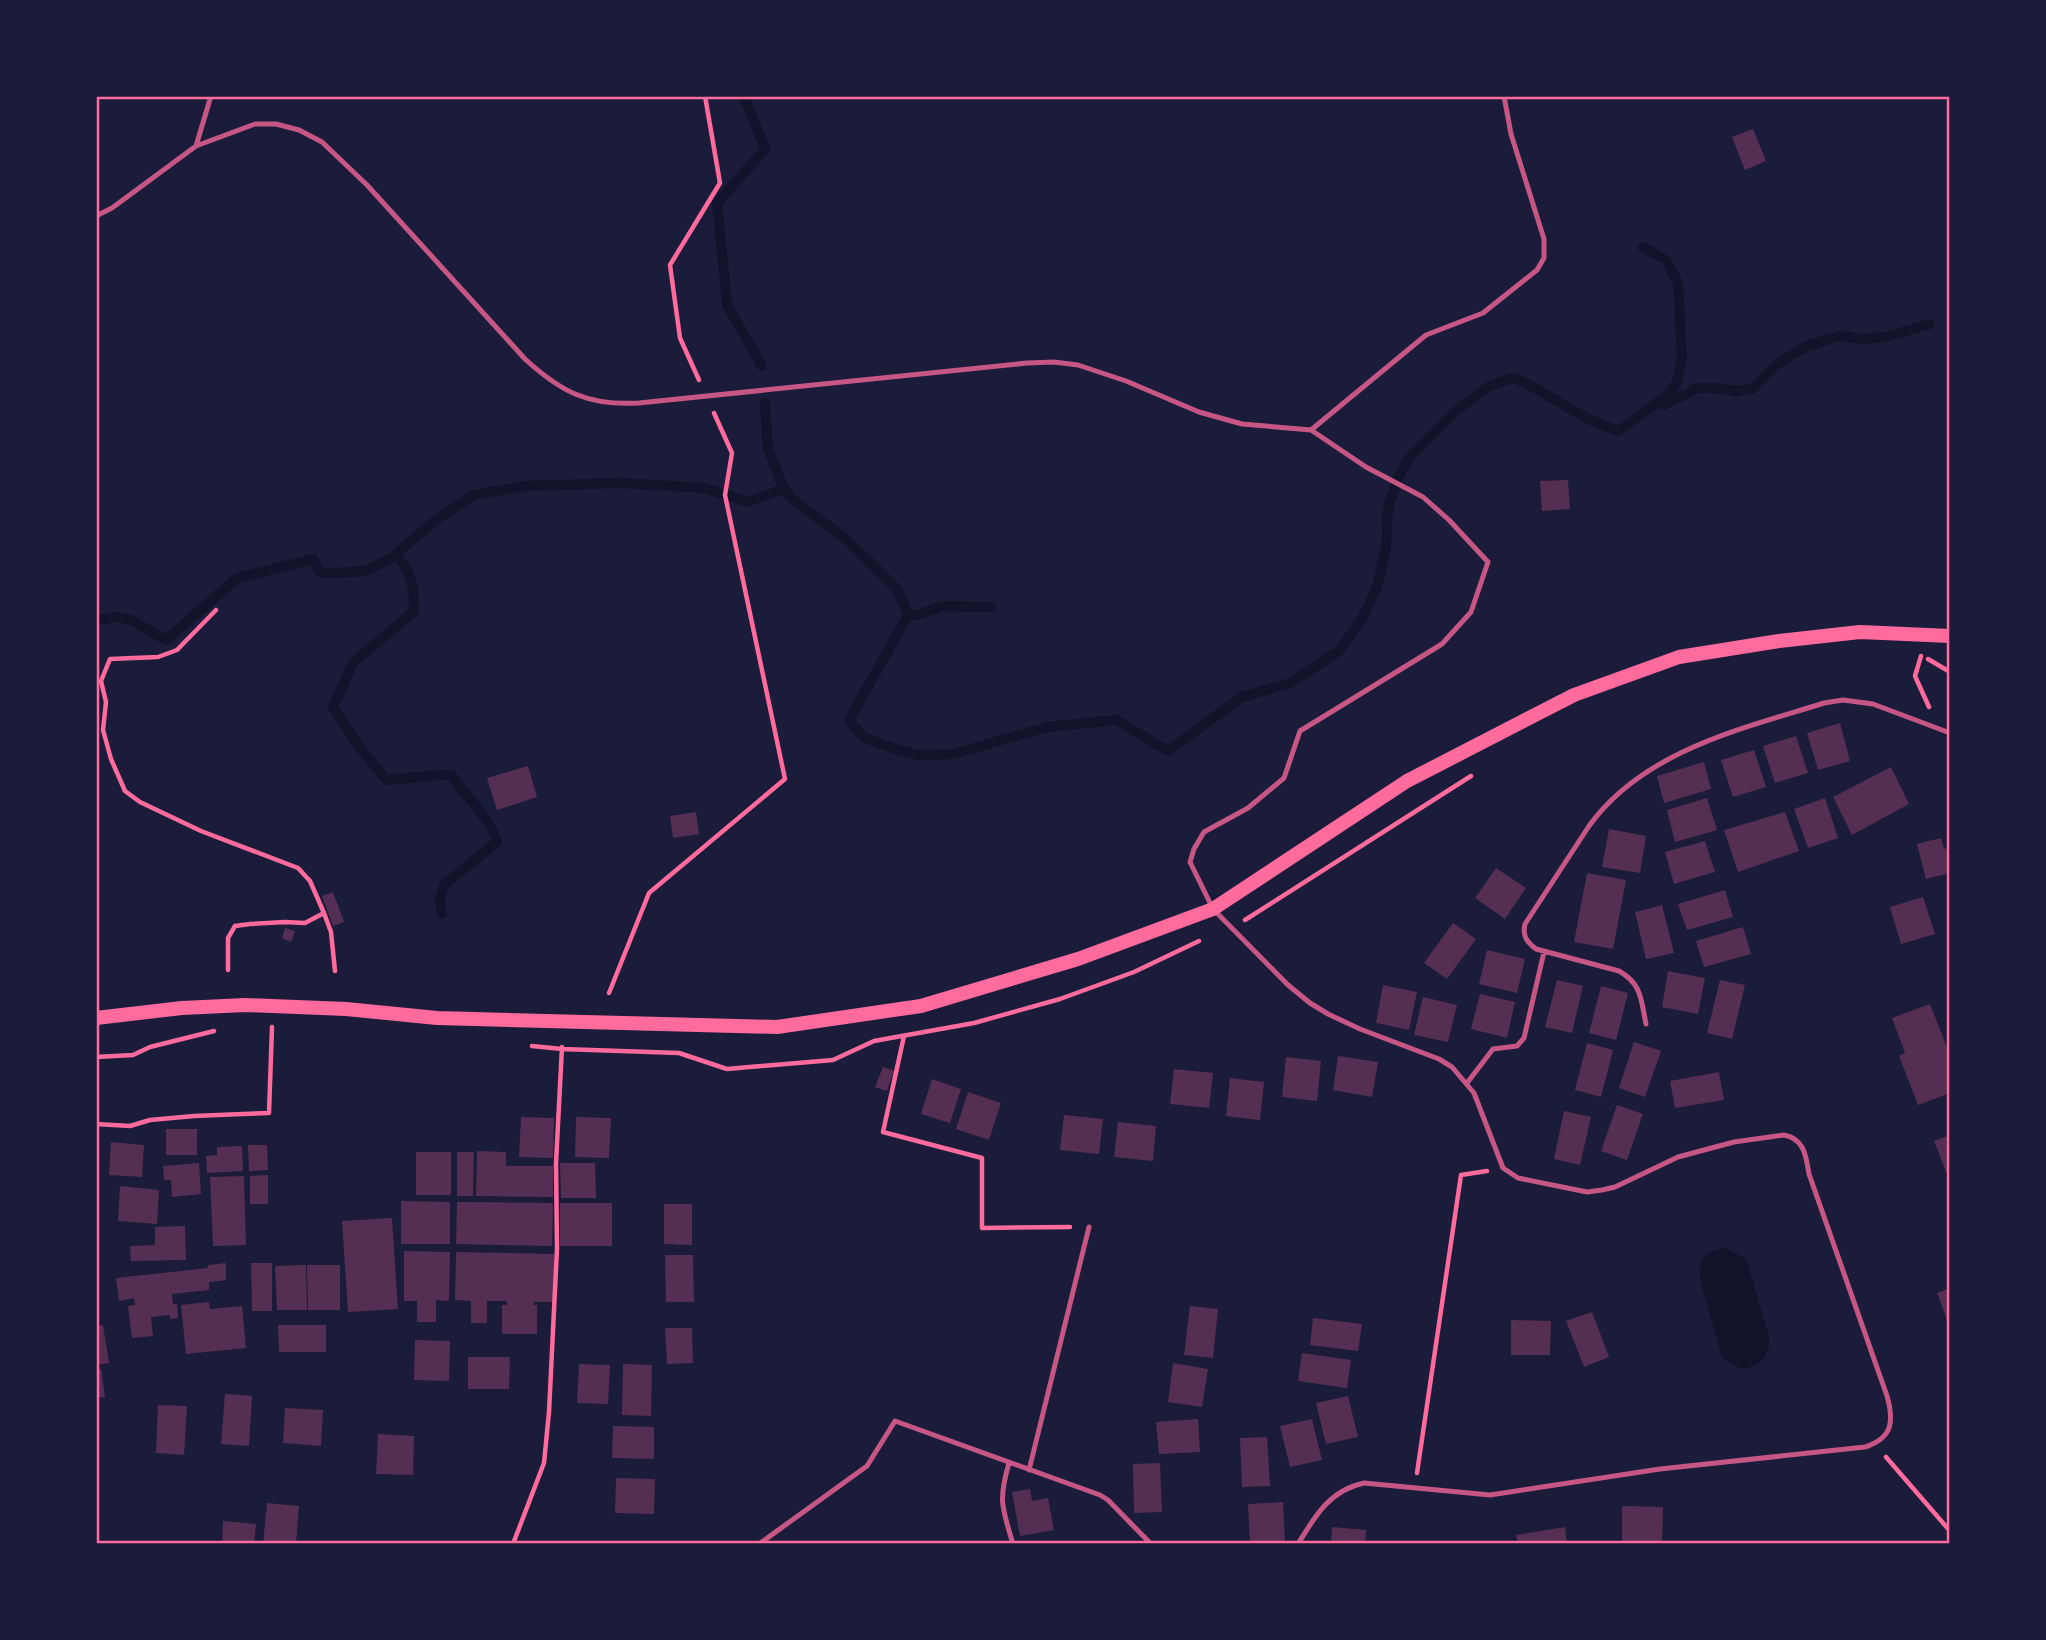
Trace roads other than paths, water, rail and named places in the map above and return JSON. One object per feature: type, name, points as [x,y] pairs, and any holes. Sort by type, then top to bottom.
[{"type":"main road","points":[[96,1018],[182,1008],[245,1005],[346,1009],[437,1018],[777,1027],[921,1006],[1078,959],[1213,909],[1407,781],[1586,691],[1679,657],[1779,641],[1860,632],[1950,636]]},
{"type":"lane","points":[[196,146],[211,96]]},
{"type":"lane","points":[[1311,430],[1426,335],[1483,313],[1537,270],[1544,258],[1544,239],[1511,134],[1504,96]]},
{"type":"lane","points":[[96,216],[112,208],[196,146],[255,124],[276,124],[299,130],[322,142],[368,185],[525,359],[545,377],[579,397],[597,402],[639,403],[1027,363],[1078,365],[1100,371],[1199,412],[1242,424],[1311,430],[1366,467],[1423,497],[1449,520],[1488,562],[1471,612],[1443,644],[1300,731],[1284,778],[1248,808],[1204,832],[1190,862],[1213,909],[1288,985],[1310,1003],[1360,1029],[1439,1059],[1452,1067],[1474,1093],[1503,1168],[1518,1178],[1587,1192],[1615,1187],[1678,1157],[1734,1142],[1784,1135],[1799,1142],[1804,1150],[1809,1174],[1892,1412],[1889,1429],[1883,1438],[1865,1447],[1660,1469],[1510,1493],[1474,1495],[1364,1483],[1344,1489],[1329,1499],[1298,1544]]},
{"type":"lane","points":[[1646,1024],[1641,997],[1630,977],[1619,971],[1536,949],[1523,932],[1599,813],[1630,784],[1658,765],[1710,739],[1824,703],[1843,700],[1873,704],[1950,733]]},
{"type":"lane","points":[[1467,1083],[1493,1049],[1517,1046],[1524,1038],[1544,952]]},
{"type":"lane","points":[[1029,1470],[1089,1227]]},
{"type":"lane","points":[[759,1544],[867,1466],[895,1421],[1100,1494],[1151,1544]]},
{"type":"lane","points":[[1009,1463],[1001,1506],[1013,1544]]},
{"type":"waterway","points":[[744,96],[765,149],[717,203],[727,305],[762,366]]},
{"type":"waterway","points":[[765,403],[768,449],[784,489],[792,499],[846,539],[897,589],[908,615],[849,720],[863,737],[918,755],[953,754],[1047,727],[1116,720],[1168,751],[1242,697],[1290,683],[1339,651],[1362,619],[1377,587],[1386,547],[1388,508],[1398,478],[1409,458],[1457,410],[1491,385],[1514,378],[1588,419],[1618,431],[1665,397],[1677,383],[1682,357],[1678,283],[1666,260],[1643,247]]},
{"type":"waterway","points":[[1664,405],[1696,388],[1736,391],[1752,389],[1777,364],[1807,346],[1840,336],[1862,339],[1885,337],[1930,324]]},
{"type":"waterway","points":[[96,620],[118,617],[131,620],[166,640],[237,578],[313,559],[320,572],[365,571],[391,558],[440,517],[474,495],[524,486],[621,483],[704,488],[747,502],[784,489]]},
{"type":"waterway","points":[[396,554],[411,581],[414,611],[353,663],[333,707],[386,780],[451,774],[494,833],[497,842],[445,884],[440,898],[442,914]]},
{"type":"waterway","points":[[908,615],[944,606],[991,607]]}]
